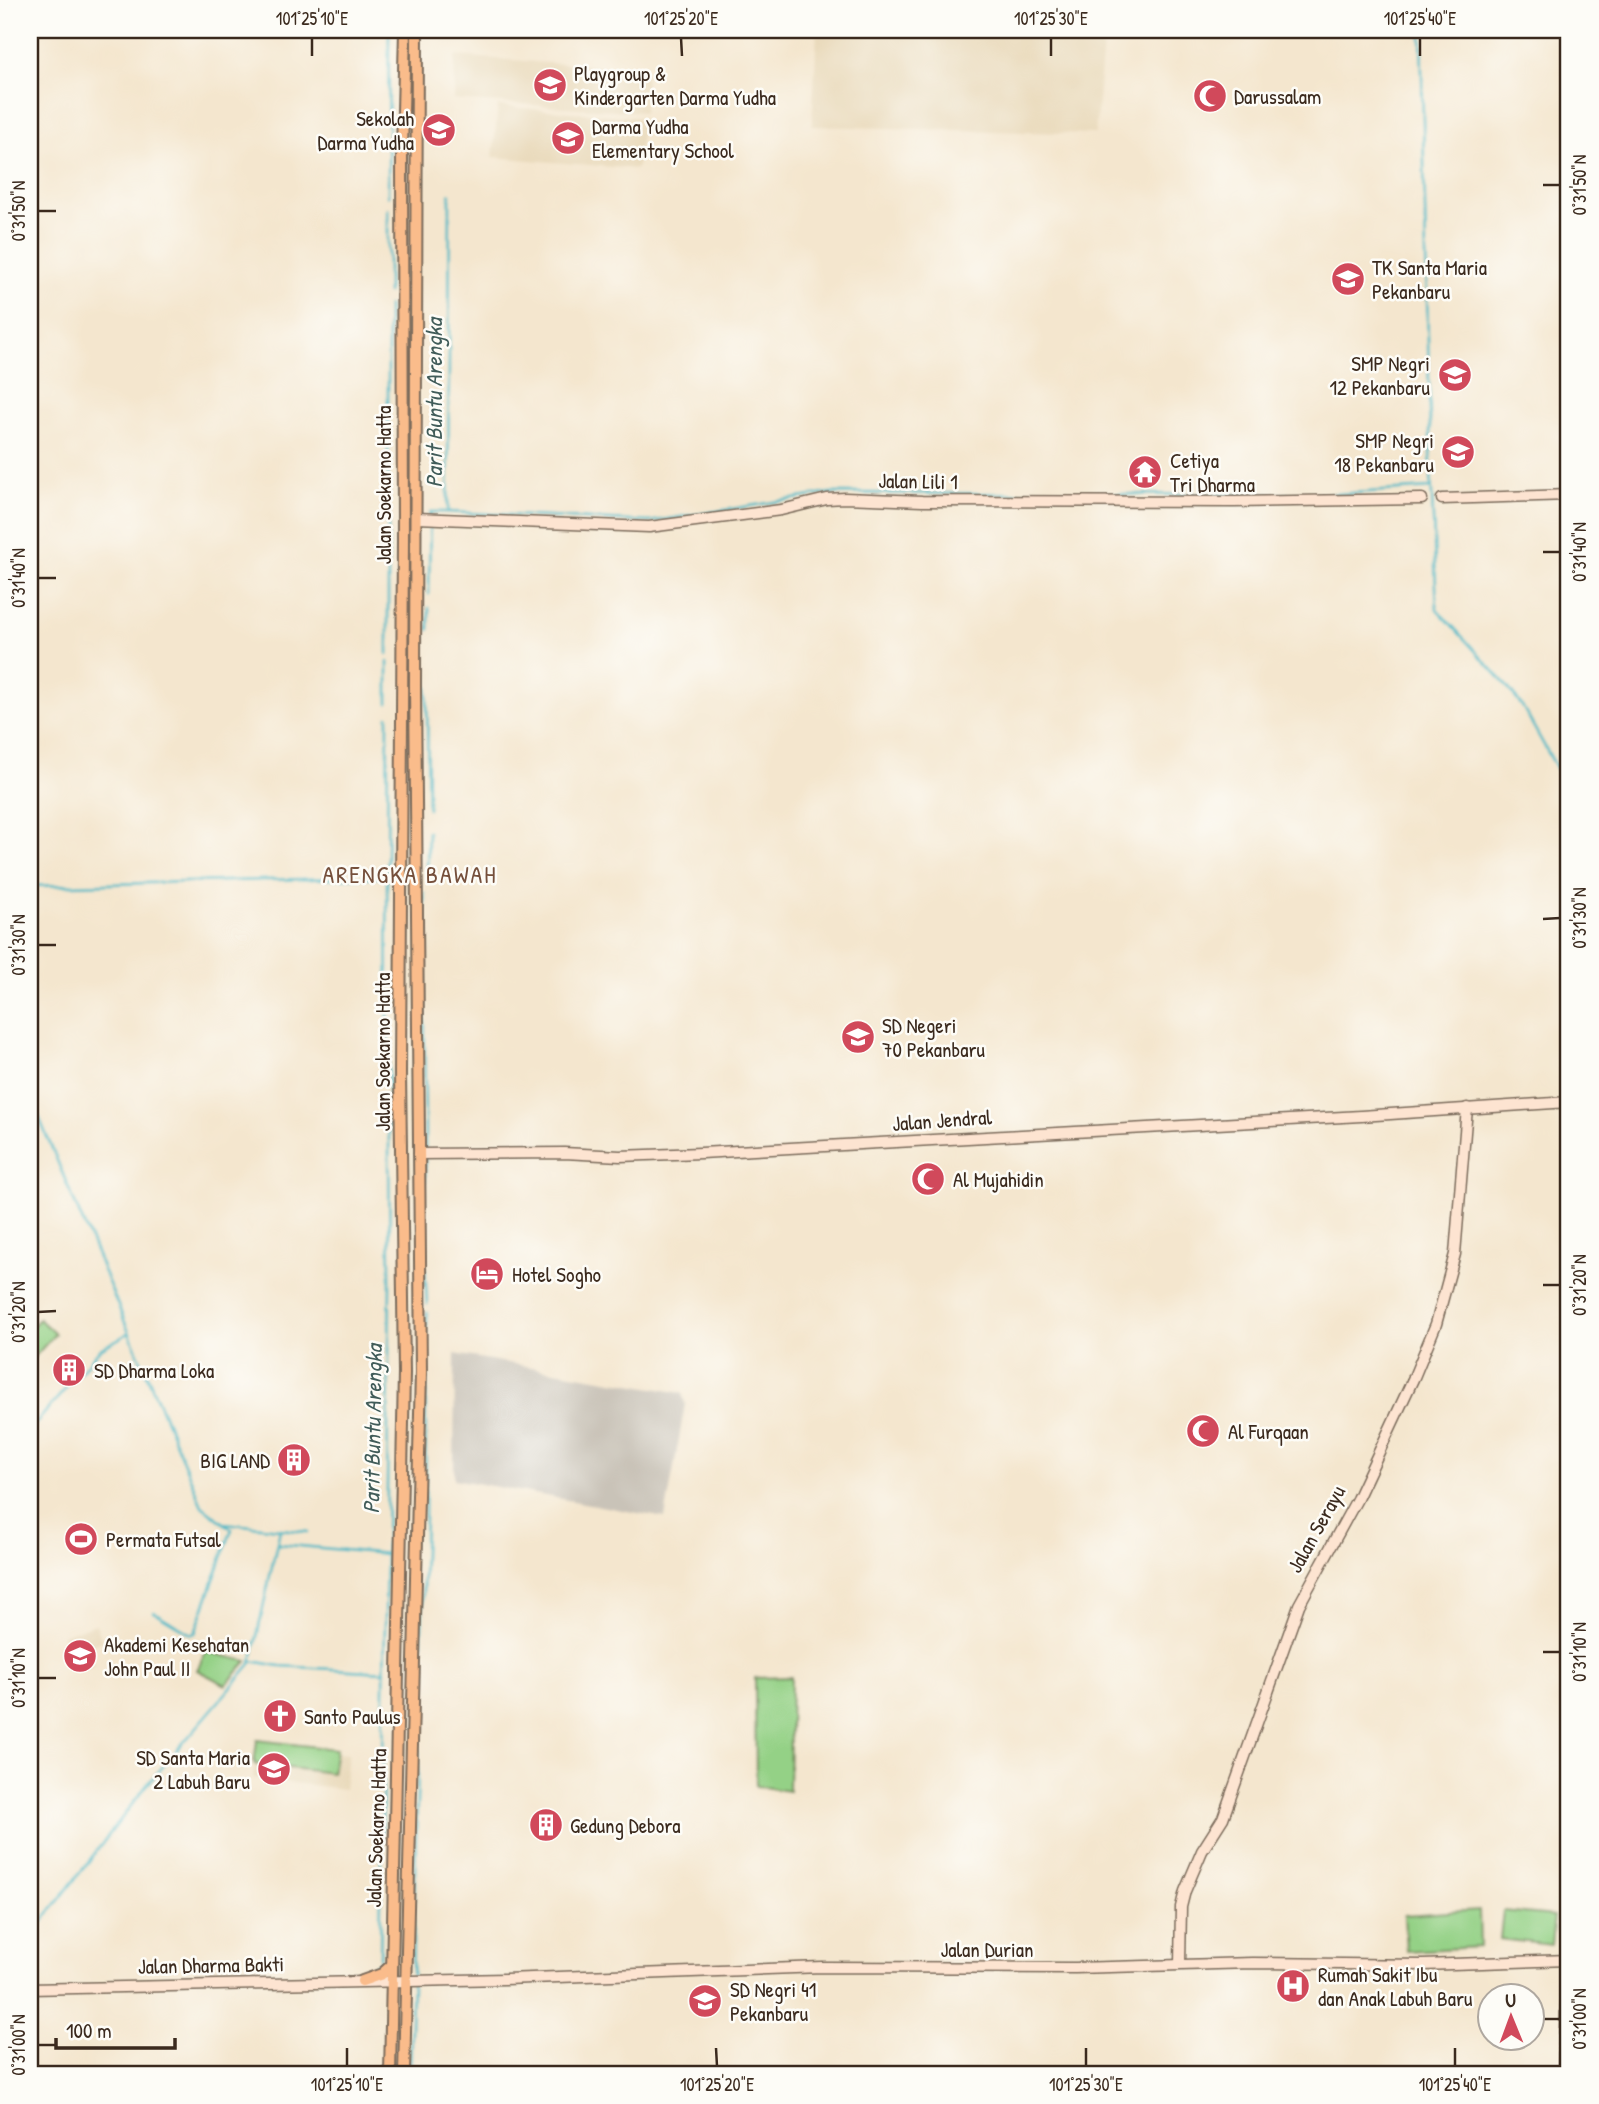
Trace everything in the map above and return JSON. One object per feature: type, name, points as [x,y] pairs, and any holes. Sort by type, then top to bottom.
[{"type":"main road","name":"Jalan Soekarno Hatta","points":[[390,2074],[404,1373],[400,1074],[402,151],[405,30]]},
{"type":"main road","name":"Jalan Soekarno Hatta","points":[[404,2074],[425,1154],[415,686],[424,518],[415,215],[417,30]]},
{"type":"main road","points":[[402,321],[417,320]]},
{"type":"main road","points":[[1442,499],[1569,495]]},
{"type":"main road","name":"Jalan Lili 1","points":[[424,518],[649,527],[781,510],[827,499],[845,498],[922,501],[1234,502],[1422,499]]},
{"type":"main road","name":"Jalan Jendral","points":[[425,1154],[620,1156],[701,1153],[1569,1102]]},
{"type":"main road","name":"Jalan Serayu","points":[[1180,1964],[1181,1907],[1185,1891],[1202,1851],[1223,1818],[1298,1605],[1356,1499],[1415,1377],[1436,1325],[1455,1254],[1466,1108]]},
{"type":"main road","points":[[404,1373],[421,1372]]},
{"type":"main road","points":[[1563,2074],[1569,1945]]},
{"type":"main road","name":"Jalan Durian","points":[[392,1981],[822,1967],[1423,1965],[1569,1960]]},
{"type":"main road","points":[[362,1981],[382,1974],[393,1965]]},
{"type":"main road","name":"Jalan Dharma Bakti","points":[[30,1989],[392,1981]]},
{"type":"shaded area","points":[[817,30],[1063,30],[1104,33],[1095,134],[812,126]]},
{"type":"shaded area","name":"Playgroup & Kindergarten Darma Yudha","points":[[455,56],[646,70],[644,112],[454,100]]},
{"type":"shaded area","name":"Darma Yudha Elementary School","points":[[498,106],[643,118],[637,169],[493,157]]},
{"type":"shaded area","points":[[455,1354],[682,1393],[685,1404],[665,1518],[454,1479]]},
{"type":"shaded area","name":"Akademi Kesehatan John Paul II","points":[[96,1624],[102,1641],[88,1646],[94,1666],[75,1672],[62,1635]]},
{"type":"shaded area","name":"SD Santa Maria 2 Labuh Baru","points":[[335,1753],[348,1754],[344,1789],[253,1778],[254,1764],[332,1773]]},
{"type":"green space","points":[[39,1319],[55,1334],[30,1362],[30,1329]]},
{"type":"green space","points":[[206,1652],[247,1661],[226,1685],[197,1670]]},
{"type":"green space","points":[[791,1677],[789,1791],[756,1786],[755,1678]]},
{"type":"green space","points":[[257,1740],[336,1749],[332,1773],[254,1764]]},
{"type":"green space","points":[[1479,1910],[1480,1947],[1406,1951],[1404,1915]]},
{"type":"green space","points":[[1503,1911],[1554,1916],[1551,1945],[1500,1939]]},
{"type":"waterway","name":"Parit Buntu Arengka","points":[[388,196],[389,30]]},
{"type":"waterway","points":[[1421,30],[1431,473],[1437,609],[1522,706],[1569,790]]},
{"type":"waterway","name":"Parit Buntu Arengka","points":[[429,594],[430,512],[448,512],[450,193]]},
{"type":"waterway","name":"Parit Buntu Arengka","points":[[388,209],[388,293]]},
{"type":"waterway","name":"Parit Buntu Arengka","points":[[388,306],[388,654]]},
{"type":"waterway","points":[[448,512],[649,522],[831,493],[1322,495],[1431,488]]},
{"type":"waterway","name":"Parit Buntu Arengka","points":[[429,608],[429,630]]},
{"type":"waterway","name":"Parit Buntu Arengka","points":[[388,662],[388,703]]},
{"type":"waterway","name":"Parit Buntu Arengka","points":[[427,687],[428,809]]},
{"type":"waterway","name":"Parit Buntu Arengka","points":[[387,871],[388,716]]},
{"type":"waterway","name":"Parit Buntu Arengka","points":[[427,875],[428,832]]},
{"type":"waterway","points":[[30,886],[387,877]]},
{"type":"waterway","name":"Parit Buntu Arengka","points":[[364,1972],[380,1962],[390,1283],[387,877]]},
{"type":"waterway","name":"Parit Buntu Arengka","points":[[424,893],[425,1151]]},
{"type":"waterway","points":[[30,1096],[202,1506],[224,1523],[308,1532]]},
{"type":"waterway","name":"Parit Buntu Arengka","points":[[425,1158],[425,1182]]},
{"type":"waterway","name":"Parit Buntu Arengka","points":[[425,1269],[427,1304]]},
{"type":"waterway","name":"Parit Buntu Arengka","points":[[426,1368],[427,1312]]},
{"type":"waterway","points":[[30,1430],[100,1349],[129,1333]]},
{"type":"waterway","name":"Parit Buntu Arengka","points":[[412,1976],[425,1517],[426,1374]]},
{"type":"waterway","points":[[154,1612],[191,1634],[195,1633],[232,1529],[224,1523]]},
{"type":"waterway","points":[[253,1655],[280,1529]]},
{"type":"waterway","points":[[278,1544],[387,1554]]},
{"type":"waterway","points":[[30,1938],[147,1785],[251,1664],[252,1658]]},
{"type":"waterway","points":[[252,1661],[280,1666],[385,1672]]},
{"type":"waterway","name":"Parit Buntu Arengka","points":[[410,2074],[412,1983]]},
{"type":"place","name":"Playgroup & Kindergarten Darma Yudha","points":[[550,85]]},
{"type":"place","name":"Darussalam","points":[[1210,96]]},
{"type":"place","name":"Sekolah Darma Yudha","points":[[439,130]]},
{"type":"place","name":"Darma Yudha Elementary School","points":[[568,138]]},
{"type":"place","name":"TK Santa Maria Pekanbaru","points":[[1348,279]]},
{"type":"place","name":"SMP Negri 12 Pekanbaru","points":[[1455,375]]},
{"type":"place","name":"SMP Negri 18 Pekanbaru","points":[[1458,452]]},
{"type":"place","name":"Cetiya Tri Dharma","points":[[1145,472]]},
{"type":"place","name":"SD Negeri 70 Pekanbaru","points":[[858,1037]]},
{"type":"place","name":"Al Mujahidin","points":[[928,1179]]},
{"type":"place","name":"Hotel Sogho","points":[[487,1274]]},
{"type":"place","name":"SD Dharma Loka","points":[[69,1370]]},
{"type":"place","name":"Al Furqaan","points":[[1203,1431]]},
{"type":"place","name":"BIG LAND","points":[[294,1460]]},
{"type":"place","name":"Permata Futsal","points":[[81,1539]]},
{"type":"place","name":"Akademi Kesehatan John Paul II","points":[[80,1656]]},
{"type":"place","name":"Santo Paulus","points":[[280,1716]]},
{"type":"place","name":"SD Santa Maria 2 Labuh Baru","points":[[274,1769]]},
{"type":"place","name":"Gedung Debora","points":[[546,1825]]},
{"type":"place","name":"Rumah Sakit Ibu dan Anak Labuh Baru","points":[[1293,1986]]},
{"type":"place","name":"SD Negri 41 Pekanbaru","points":[[705,2001]]},
{"type":"district","name":"ARENGKA BAWAH","points":[[410,874]]}]
